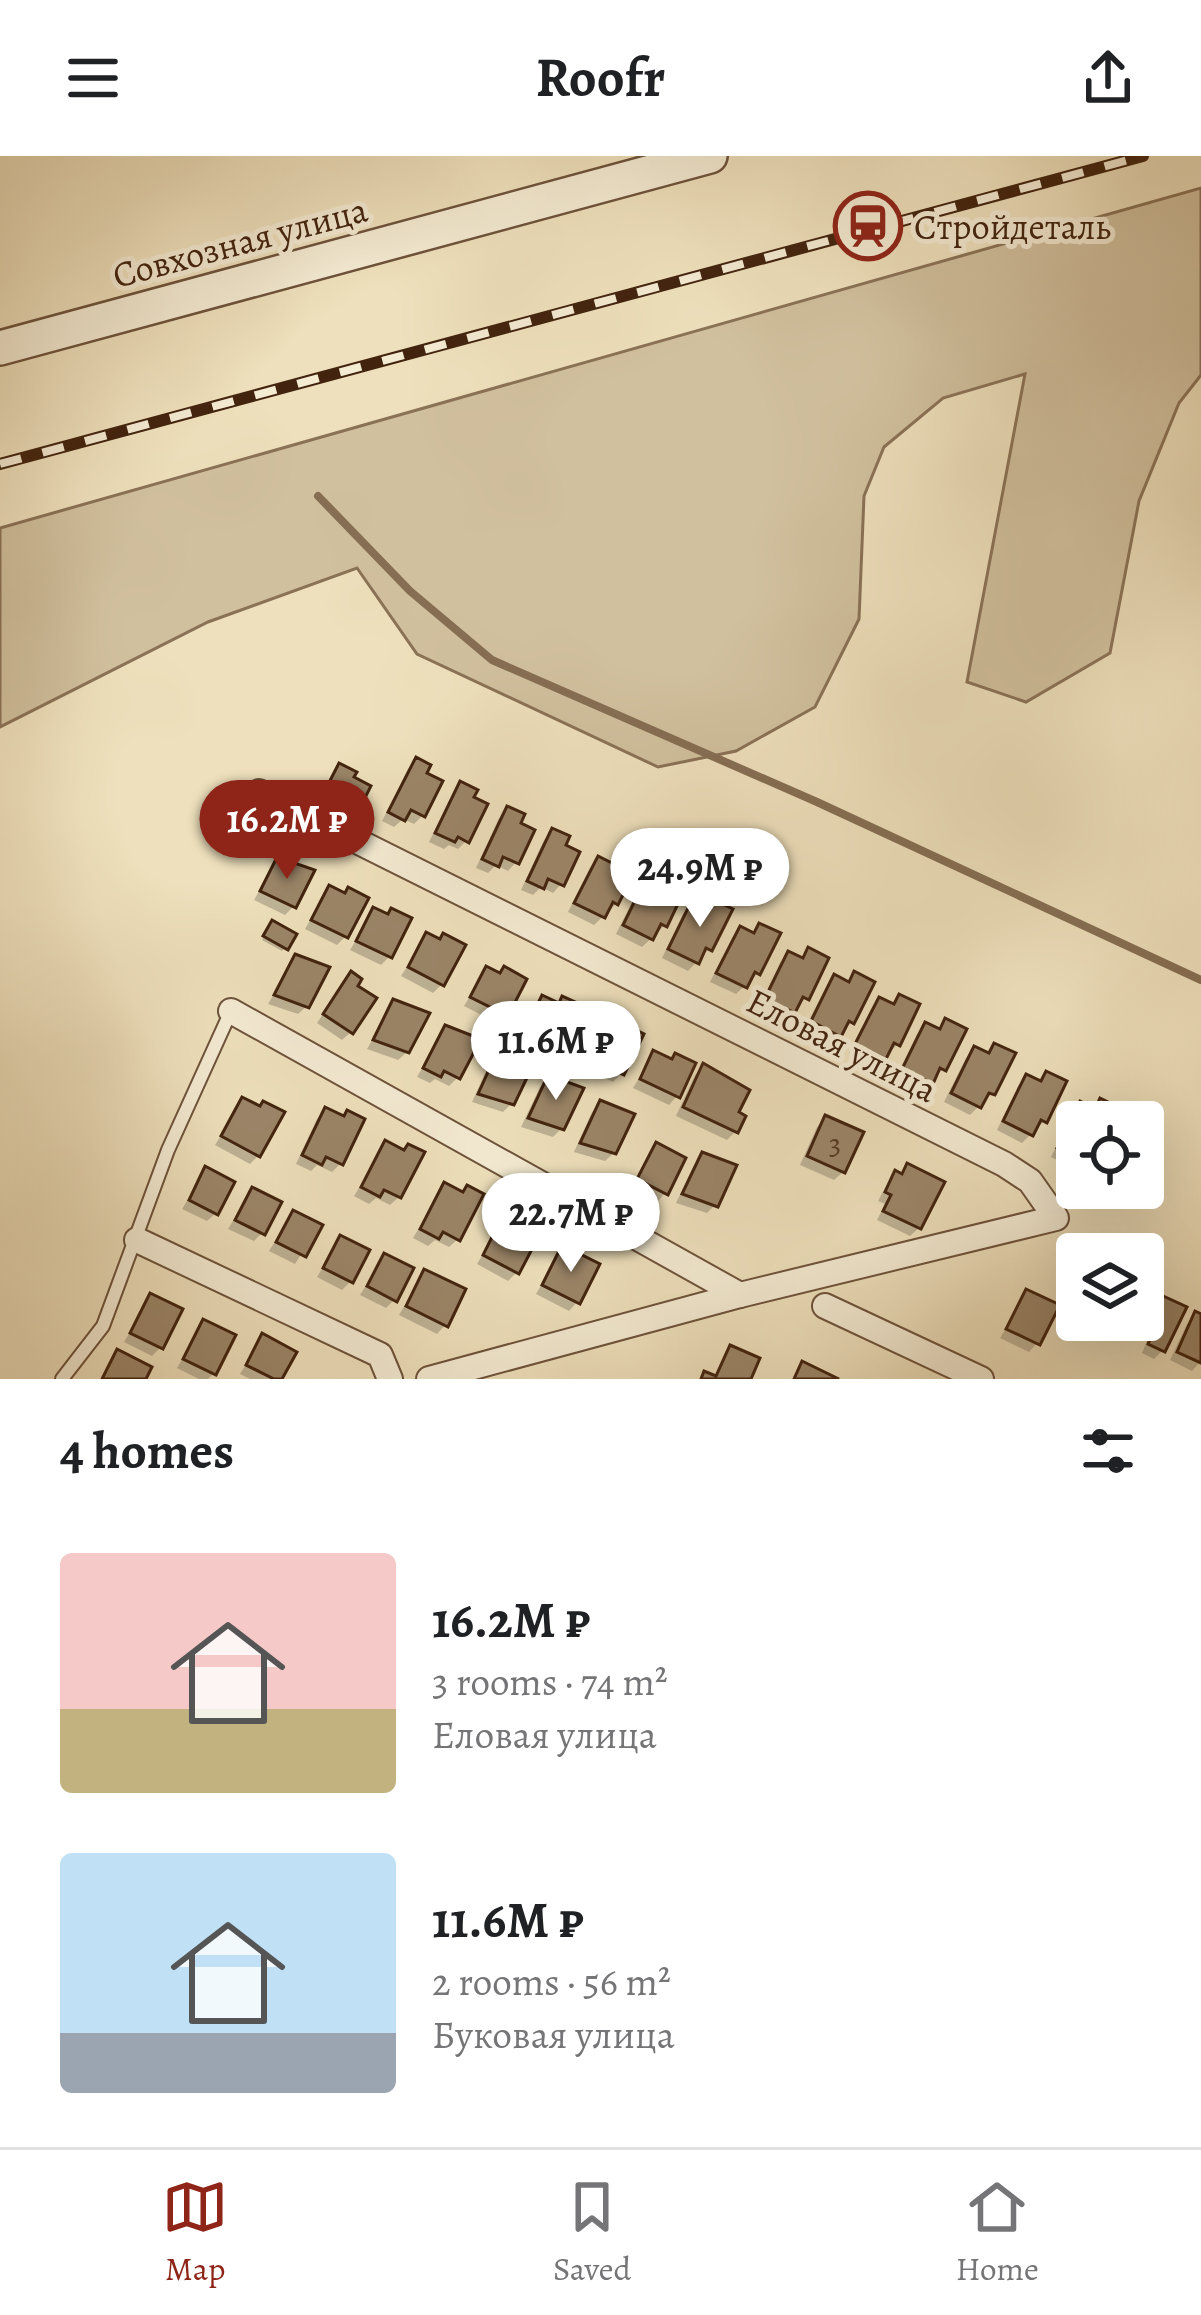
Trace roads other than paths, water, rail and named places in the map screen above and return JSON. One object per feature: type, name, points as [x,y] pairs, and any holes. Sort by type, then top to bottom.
[{"type":"street","name":"Совхозная улица","points":[[0,348],[648,164],[710,156]]},
{"type":"street","name":"Еловая улица","points":[[259,792],[1004,1164],[1030,1181],[1056,1218],[740,1295]]},
{"type":"street","points":[[231,1011],[740,1295]]},
{"type":"street","points":[[137,1240],[380,1355],[390,1379]]},
{"type":"street","points":[[429,1379],[740,1295]]},
{"type":"street","points":[[825,1306],[981,1379]]},
{"type":"lane","points":[[62,1379],[103,1326],[168,1150],[231,1011]]},
{"type":"waterway","points":[[318,496],[410,591],[492,660],[817,802],[1201,980]]},
{"type":"railway","points":[[0,464],[1143,156]]},
{"type":"place","name":"Стройдеталь","points":[[868,226]]}]
